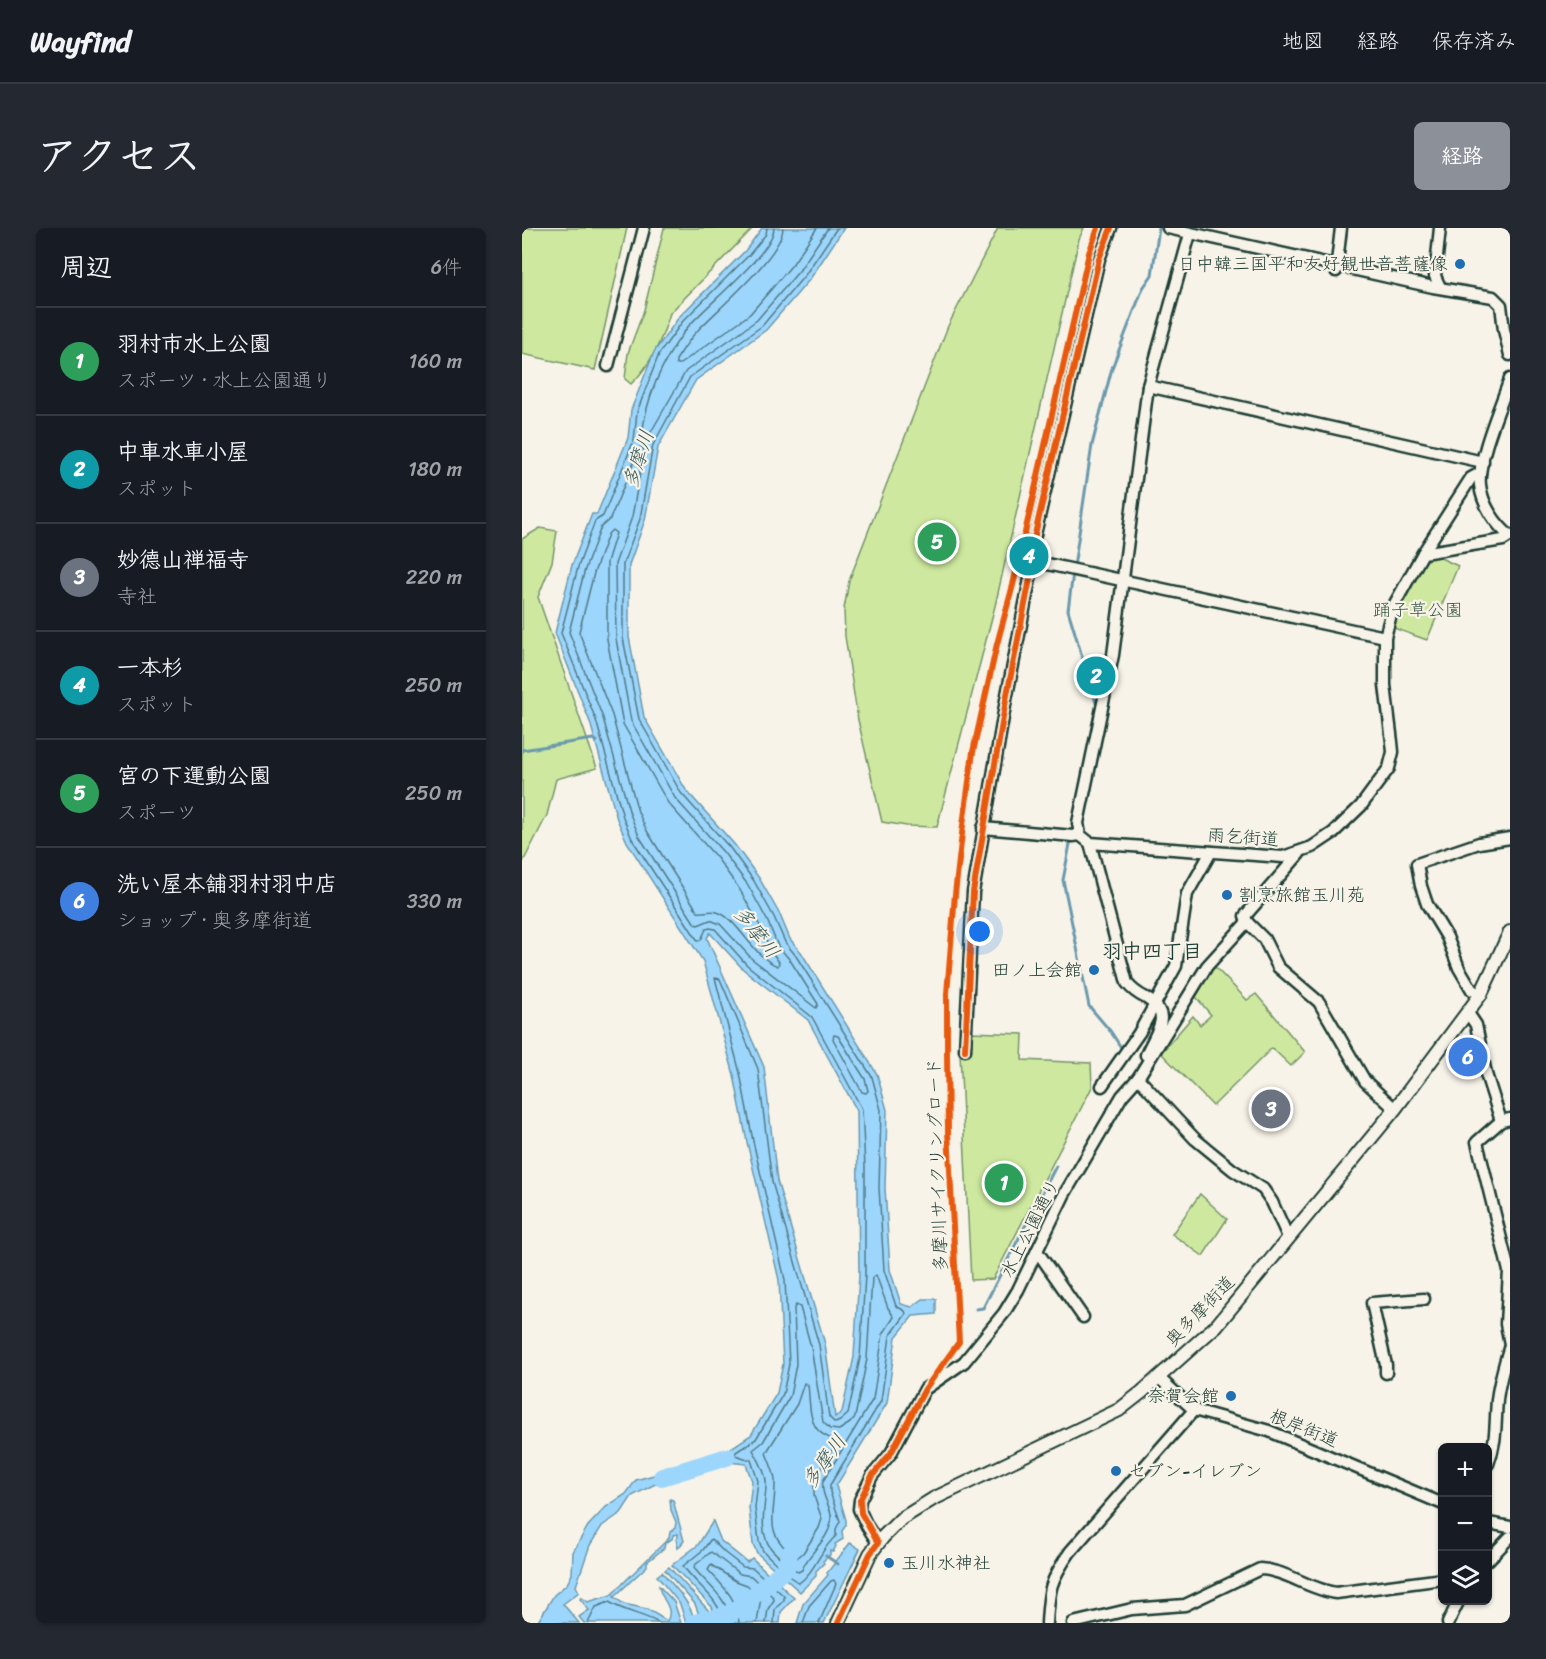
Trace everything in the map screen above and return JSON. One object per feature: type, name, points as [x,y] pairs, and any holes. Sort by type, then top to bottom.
[{"type":"main road","name":"奥多摩街道","points":[[838,1623],[870,1554],[901,1519],[926,1503],[1112,1414],[1125,1406],[1217,1325],[1395,1109],[1467,1013],[1480,994],[1510,932]]},
{"type":"street","points":[[608,366],[644,228]]},
{"type":"street","points":[[965,1050],[973,892],[1033,561],[1032,547],[1099,259],[1111,228]]},
{"type":"street","points":[[1168,228],[1336,268],[1492,297],[1499,301],[1510,355]]},
{"type":"street","points":[[1336,268],[1341,228]]},
{"type":"street","points":[[1440,228],[1435,276],[1440,287]]},
{"type":"street","points":[[1074,836],[1113,655],[1148,386],[1190,234]]},
{"type":"street","points":[[1499,301],[1510,294]]},
{"type":"street","points":[[1423,553],[1503,540],[1510,536],[1494,520],[1487,506],[1481,489],[1480,473],[1510,379]]},
{"type":"street","points":[[1148,386],[1483,462]]},
{"type":"street","points":[[1301,852],[1324,840],[1343,825],[1361,806],[1389,768],[1393,752],[1385,685],[1385,637],[1393,607],[1423,553],[1471,478],[1480,473]]},
{"type":"street","points":[[1033,561],[1385,637]]},
{"type":"street","points":[[983,828],[1074,836],[1090,843],[1125,980],[1134,991],[1155,1004],[1161,1013],[1162,1020],[1138,1071],[1138,1078],[1195,1139],[1233,1170],[1263,1189],[1272,1202],[1288,1237]]},
{"type":"street","points":[[1480,994],[1472,990],[1459,968],[1447,937],[1427,904],[1421,886],[1418,864],[1479,843],[1510,838]]},
{"type":"street","name":"雨乞街道","points":[[1090,843],[1283,857],[1301,852]]},
{"type":"street","points":[[1102,1086],[1139,1033],[1176,966],[1187,894],[1211,852]]},
{"type":"street","name":"雨乞街道","points":[[1247,922],[1245,916],[1301,852]]},
{"type":"street","points":[[1247,922],[1264,939],[1278,967],[1319,1002],[1365,1082],[1395,1109]]},
{"type":"street","name":"水上公園通り","points":[[878,1543],[860,1509],[860,1500],[866,1487],[891,1452],[925,1389],[964,1362],[1004,1313],[1074,1178],[1122,1096],[1138,1078],[1207,966],[1247,922]]},
{"type":"street","points":[[1467,1013],[1476,1025],[1486,1074],[1506,1120],[1477,1142],[1509,1270],[1506,1324],[1510,1344],[1499,1390],[1492,1453]]},
{"type":"street","points":[[1037,1251],[1083,1317]]},
{"type":"street","points":[[1386,1373],[1372,1302],[1424,1299]]},
{"type":"street","name":"根岸街道","points":[[1158,1377],[1194,1410],[1269,1431],[1438,1502]]},
{"type":"street","points":[[1047,1623],[1048,1597],[1054,1576],[1064,1560],[1194,1410]]},
{"type":"street","points":[[1492,1524],[1510,1527]]},
{"type":"street","points":[[1492,1556],[1510,1537]]},
{"type":"street","points":[[1072,1623],[1132,1609],[1185,1605],[1260,1569],[1270,1570],[1324,1591],[1336,1593],[1438,1580]]},
{"type":"street","points":[[1448,1623],[1457,1605]]},
{"type":"green space","points":[[522,228],[627,228],[595,370],[522,354]]},
{"type":"green space","points":[[664,228],[753,228],[670,313],[655,351],[631,384],[625,379],[628,353],[644,310]]},
{"type":"green space","points":[[998,228],[1084,228],[1079,239],[995,606],[937,827],[882,822],[858,720],[845,636],[844,609],[849,581],[948,326]]},
{"type":"green space","points":[[540,528],[557,531],[552,562],[538,597],[597,768],[556,779],[547,815],[522,864],[522,539]]},
{"type":"green space","name":"踊子草公園","points":[[1434,555],[1458,566],[1427,640],[1391,627],[1397,605],[1425,557]]},
{"type":"green space","points":[[1213,965],[1247,1000],[1256,994],[1305,1052],[1291,1066],[1272,1048],[1213,1106],[1161,1053],[1193,1016],[1200,1025],[1211,1015],[1196,997]]},
{"type":"green space","points":[[971,1032],[1023,1034],[1022,1060],[1091,1063],[1092,1087],[993,1279],[971,1280],[960,1053],[970,1052]]},
{"type":"green space","points":[[1200,1194],[1227,1219],[1203,1256],[1172,1234]]},
{"type":"water","points":[[762,228],[844,228],[810,279],[766,330],[696,380],[658,447],[645,520],[629,565],[629,637],[644,717],[686,790],[734,844],[759,878],[780,915],[790,939],[801,952],[877,1074],[887,1110],[885,1188],[890,1270],[901,1304],[912,1307],[923,1299],[936,1299],[936,1314],[913,1316],[896,1337],[887,1403],[836,1486],[846,1520],[842,1531],[843,1539],[835,1544],[833,1552],[830,1551],[830,1555],[816,1571],[816,1576],[800,1592],[757,1553],[753,1544],[749,1508],[752,1481],[746,1464],[729,1462],[725,1452],[751,1435],[777,1393],[783,1364],[779,1280],[734,1075],[703,961],[627,842],[617,819],[590,722],[555,633],[572,565],[592,514],[597,514],[628,438],[631,410],[654,352],[679,317],[745,251]],"holes":[[[710,933],[743,969],[808,1020],[857,1111],[859,1275],[854,1357],[842,1412],[835,1417],[825,1344],[777,1181],[764,1067],[707,938]]]},
{"type":"water","points":[[661,1473],[663,1480],[632,1496],[621,1513],[602,1526],[590,1545],[576,1586],[579,1592],[563,1604],[579,1623],[537,1623],[554,1595],[567,1584],[572,1574],[573,1552],[588,1526],[606,1507],[626,1494],[636,1480]]},
{"type":"water","points":[[670,1499],[673,1500],[684,1541],[678,1548],[676,1539],[678,1534],[673,1535],[672,1539],[665,1543],[664,1548],[647,1562],[647,1566],[614,1597],[624,1604],[647,1609],[667,1621],[669,1611],[659,1586],[674,1602],[681,1623],[584,1623],[579,1617],[589,1610],[580,1599],[581,1597],[588,1602],[611,1595],[669,1538],[676,1522],[671,1510]]},
{"type":"water","points":[[713,1521],[721,1541],[747,1562],[752,1558],[794,1598],[781,1612],[780,1623],[717,1623],[712,1607],[672,1565],[698,1545]]},
{"type":"water","points":[[850,1543],[860,1549],[824,1623],[797,1623],[803,1604],[828,1575],[827,1573]]},
{"type":"water","points":[[669,1567],[708,1610],[712,1623],[702,1623],[695,1604],[665,1570]]},
{"type":"water","points":[[662,1572],[686,1602],[695,1623],[686,1623],[680,1604],[657,1576]]},
{"type":"waterway","points":[[1074,567],[1092,445],[1112,368],[1143,288],[1152,275],[1159,228]]},
{"type":"waterway","points":[[1073,573],[1068,610],[1097,706],[1090,741]]},
{"type":"waterway","points":[[522,750],[593,739],[597,741]]},
{"type":"waterway","points":[[1071,839],[1063,880],[1089,1006],[1122,1049]]},
{"type":"waterway","points":[[976,1309],[983,1308],[1056,1166]]},
{"type":"waterway","points":[[662,1477],[727,1457]]},
{"type":"waterway","name":"多摩川","points":[[694,1623],[725,1616],[739,1608],[786,1568],[789,1554]]},
{"type":"waterway","points":[[826,1556],[838,1564]]},
{"type":"cycle path","name":"多摩川サイクリングロード","points":[[838,1623],[870,1554],[878,1543],[861,1513],[860,1500],[872,1476],[891,1453],[925,1389],[959,1342],[948,1131],[947,994],[963,825],[973,752],[997,644],[1013,585],[1089,253],[1098,228]]},
{"type":"cycle path","points":[[965,1050],[973,892],[1006,700],[1031,574],[1032,547],[1099,259],[1111,228]]},
{"type":"place","name":"日中韓三国平和友好観世音菩薩像","points":[[1460,264]]},
{"type":"place","name":"宮の下運動公園","points":[[937,542]]},
{"type":"place","name":"一本杉","points":[[1029,556]]},
{"type":"place","name":"中車水車小屋","points":[[1096,676]]},
{"type":"place","name":"割烹旅館玉川苑","points":[[1227,895]]},
{"type":"place","name":"田ノ上会館","points":[[1094,970]]},
{"type":"place","name":"洗い屋本舗羽村羽中店","points":[[1468,1057]]},
{"type":"place","name":"妙德山禅福寺","points":[[1271,1109]]},
{"type":"place","name":"羽村市水上公園","points":[[1004,1183]]},
{"type":"place","name":"奈賀会館","points":[[1231,1396]]},
{"type":"place","name":"セブン-イレブン","points":[[1116,1471]]},
{"type":"place","name":"玉川水神社","points":[[889,1563]]},
{"type":"district","name":"羽中四丁目","points":[[1152,951]]}]
